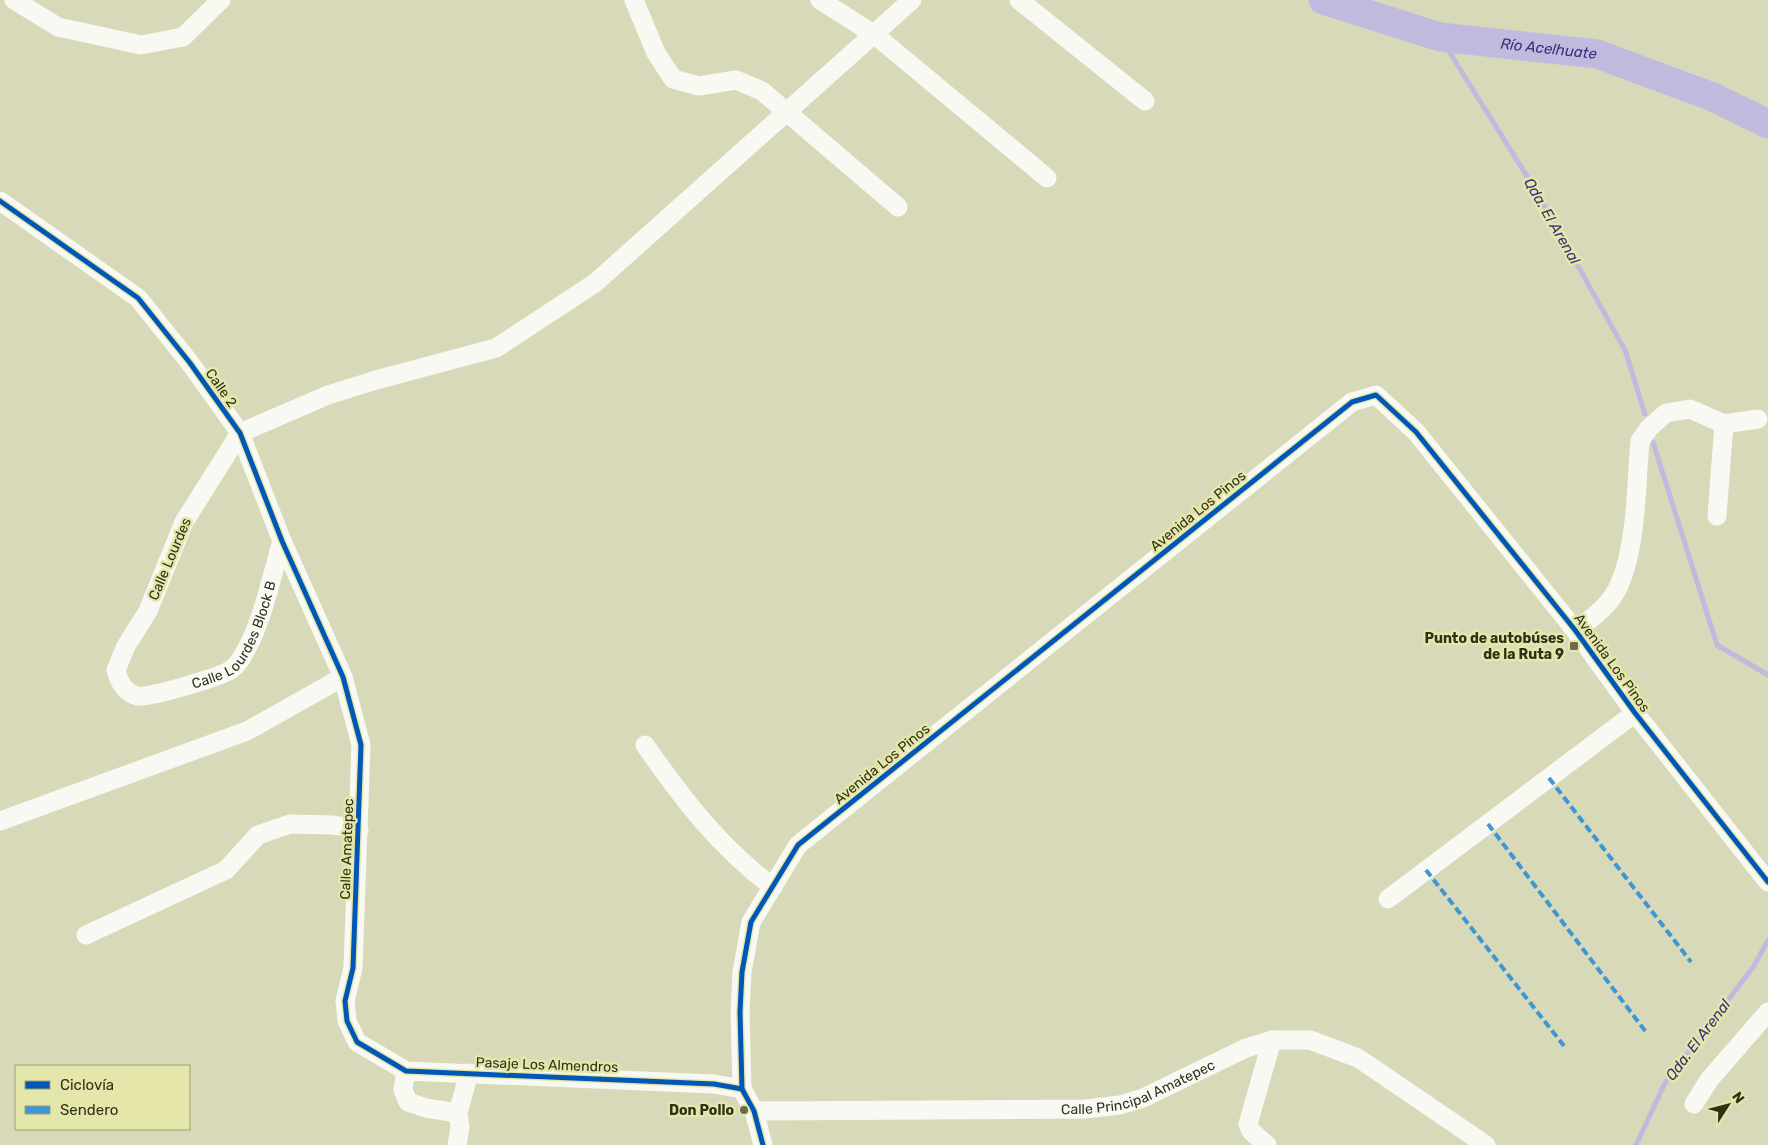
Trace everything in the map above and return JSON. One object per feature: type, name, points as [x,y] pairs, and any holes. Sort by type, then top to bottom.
[{"type":"street","points":[[14,0],[58,27],[141,45],[183,38],[220,0]]},
{"type":"street","points":[[634,0],[656,53],[673,80],[699,86],[736,80],[762,91],[898,207]]},
{"type":"street","points":[[820,0],[875,35],[1047,178]]},
{"type":"street","points":[[240,433],[328,395],[376,380],[496,348],[595,283],[912,0]]},
{"type":"street","points":[[1018,0],[1145,101]]},
{"type":"street","name":"Calle 2","points":[[0,201],[138,298],[190,363],[240,433],[282,541],[334,657]]},
{"type":"street","name":"Avenida Los Pinos","points":[[762,1145],[754,1111],[742,1089],[740,1012],[742,972],[751,922],[798,845],[1352,402],[1376,395],[1416,432],[1575,630],[1635,713],[1768,882]]},
{"type":"street","points":[[1575,630],[1592,619],[1609,601],[1620,584],[1630,547],[1640,442],[1649,428],[1666,412],[1690,409],[1724,424],[1758,419]]},
{"type":"street","points":[[1717,516],[1724,424]]},
{"type":"street","name":"Calle Lourdes","points":[[119,661],[148,611],[184,522],[240,433]]},
{"type":"street","name":"Calle Lourdes Block B","points":[[119,661],[116,670],[122,686],[138,696],[166,692],[232,669],[246,650],[256,627],[282,541]]},
{"type":"street","name":"Calle Amatepec","points":[[334,657],[343,677],[361,745],[353,968],[345,1001],[347,1021],[357,1042]]},
{"type":"street","points":[[0,820],[247,731],[343,677]]},
{"type":"street","points":[[1388,899],[1635,713]]},
{"type":"street","points":[[645,745],[694,811],[724,846],[743,865],[773,887]]},
{"type":"street","points":[[86,935],[226,870],[258,835],[290,824],[333,825],[359,830]]},
{"type":"street","points":[[1694,1104],[1710,1080],[1768,1012]]},
{"type":"street","points":[[1266,1145],[1251,1131],[1248,1124],[1272,1040]]},
{"type":"street","name":"Calle Principal Amatepec","points":[[754,1111],[1085,1109],[1120,1104],[1143,1098],[1246,1048],[1272,1040],[1310,1040],[1358,1058],[1486,1145]]},
{"type":"street","name":"Pasaje Los Almendros","points":[[357,1042],[406,1071],[714,1084],[742,1089]]},
{"type":"street","points":[[406,1071],[403,1090],[408,1102],[426,1108],[458,1113]]},
{"type":"street","points":[[457,1145],[460,1127],[458,1113],[469,1073]]},
{"type":"waterway","name":"Río Acelhuate","points":[[1323,0],[1440,37],[1597,54],[1713,97],[1768,124]]},
{"type":"waterway","name":"Qda. El Arenal","points":[[1440,37],[1532,184],[1625,350],[1645,414]]},
{"type":"waterway","name":"Qda. El Arenal","points":[[1653,442],[1717,645],[1768,675]]},
{"type":"waterway","name":"Qda. El Arenal","points":[[1636,1145],[1665,1083],[1754,966],[1768,940]]},
{"type":"marked path","points":[[1549,778],[1691,962]]},
{"type":"marked path","points":[[1488,824],[1646,1032]]},
{"type":"marked path","points":[[1426,870],[1564,1046]]},
{"type":"cycle path","points":[[0,201],[138,298],[190,363],[240,433],[282,541],[343,677],[361,745],[353,968],[345,1001],[347,1021],[357,1042],[406,1071],[714,1084],[742,1089]]},
{"type":"cycle path","points":[[763,1145],[754,1111],[742,1089],[740,1012],[742,972],[751,922],[798,845],[1352,402],[1376,395],[1416,432],[1575,630],[1635,713],[1768,882]]},
{"type":"place","name":"Punto de autobúses de la Ruta 9","points":[[1574,646]]},
{"type":"place","name":"Don Pollo","points":[[744,1110]]}]
